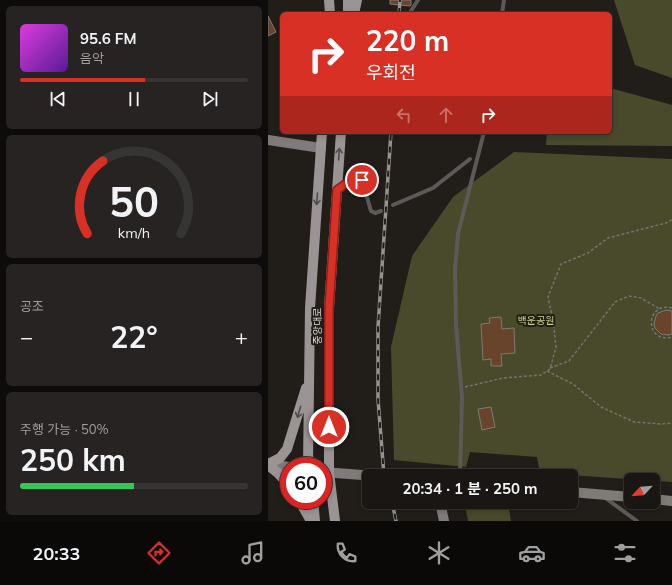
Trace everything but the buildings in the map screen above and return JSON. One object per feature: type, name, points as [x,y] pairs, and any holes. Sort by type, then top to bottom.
[{"type":"main road","points":[[329,0],[331,12]]},
{"type":"main road","points":[[331,12],[334,0]]},
{"type":"main road","points":[[348,0],[348,12]]},
{"type":"main road","points":[[355,12],[358,0]]},
{"type":"main road","name":"중앙대로","points":[[308,457],[310,308],[322,134]]},
{"type":"main road","name":"중앙대로","points":[[326,457],[329,308],[341,134]]},
{"type":"main road","points":[[280,476],[268,464],[280,458],[287,449],[309,374]]},
{"type":"main road","name":"중앙대로","points":[[332,505],[335,521]]},
{"type":"main road","points":[[305,509],[311,521]]},
{"type":"main road","points":[[314,509],[316,521]]},
{"type":"street","points":[[268,140],[321,148]]},
{"type":"street","points":[[268,464],[280,466]]},
{"type":"street","points":[[332,472],[362,475]]},
{"type":"street","points":[[578,493],[624,497]]},
{"type":"street","points":[[660,500],[672,501]]},
{"type":"street","points":[[441,509],[444,521]]},
{"type":"lane","points":[[410,12],[418,0]]},
{"type":"lane","points":[[502,12],[504,0]]},
{"type":"lane","points":[[460,469],[461,388],[456,325],[455,269],[458,234],[483,134]]},
{"type":"lane","points":[[393,205],[433,188],[470,159]]},
{"type":"lane","points":[[337,190],[358,175],[362,180],[371,210],[375,213],[380,211]]},
{"type":"lane","points":[[601,495],[637,521]]},
{"type":"path","points":[[550,368],[556,347],[553,320],[548,297],[561,264],[588,253],[608,238],[666,224],[672,220]]},
{"type":"path","points":[[461,388],[503,378],[541,375],[550,368],[569,361],[616,302],[629,296],[642,298],[660,309]]},
{"type":"path","points":[[672,303],[672,308],[660,309],[652,316],[651,321],[653,331],[661,338],[672,337]]},
{"type":"path","points":[[547,371],[573,384],[601,407],[634,422],[672,423]]},
{"type":"green space","points":[[614,0],[672,0],[672,78],[635,65]]},
{"type":"green space","points":[[612,89],[672,105],[672,146],[546,145],[547,134],[612,134]]},
{"type":"green space","name":"백운공원","points":[[514,152],[672,159],[672,482],[660,481],[660,473],[624,473],[624,479],[578,476],[578,469],[539,469],[537,457],[470,452],[466,467],[394,460],[391,347],[412,256],[453,197]]},
{"type":"green space","points":[[509,509],[511,521],[468,521],[466,510]]},
{"type":"railway","points":[[399,12],[400,0]]},
{"type":"railway","points":[[383,469],[378,399],[378,327],[391,134]]},
{"type":"railway","points":[[393,509],[396,521]]},
{"type":"route","points":[[329,427],[329,308],[337,190],[358,175],[362,180]]}]
